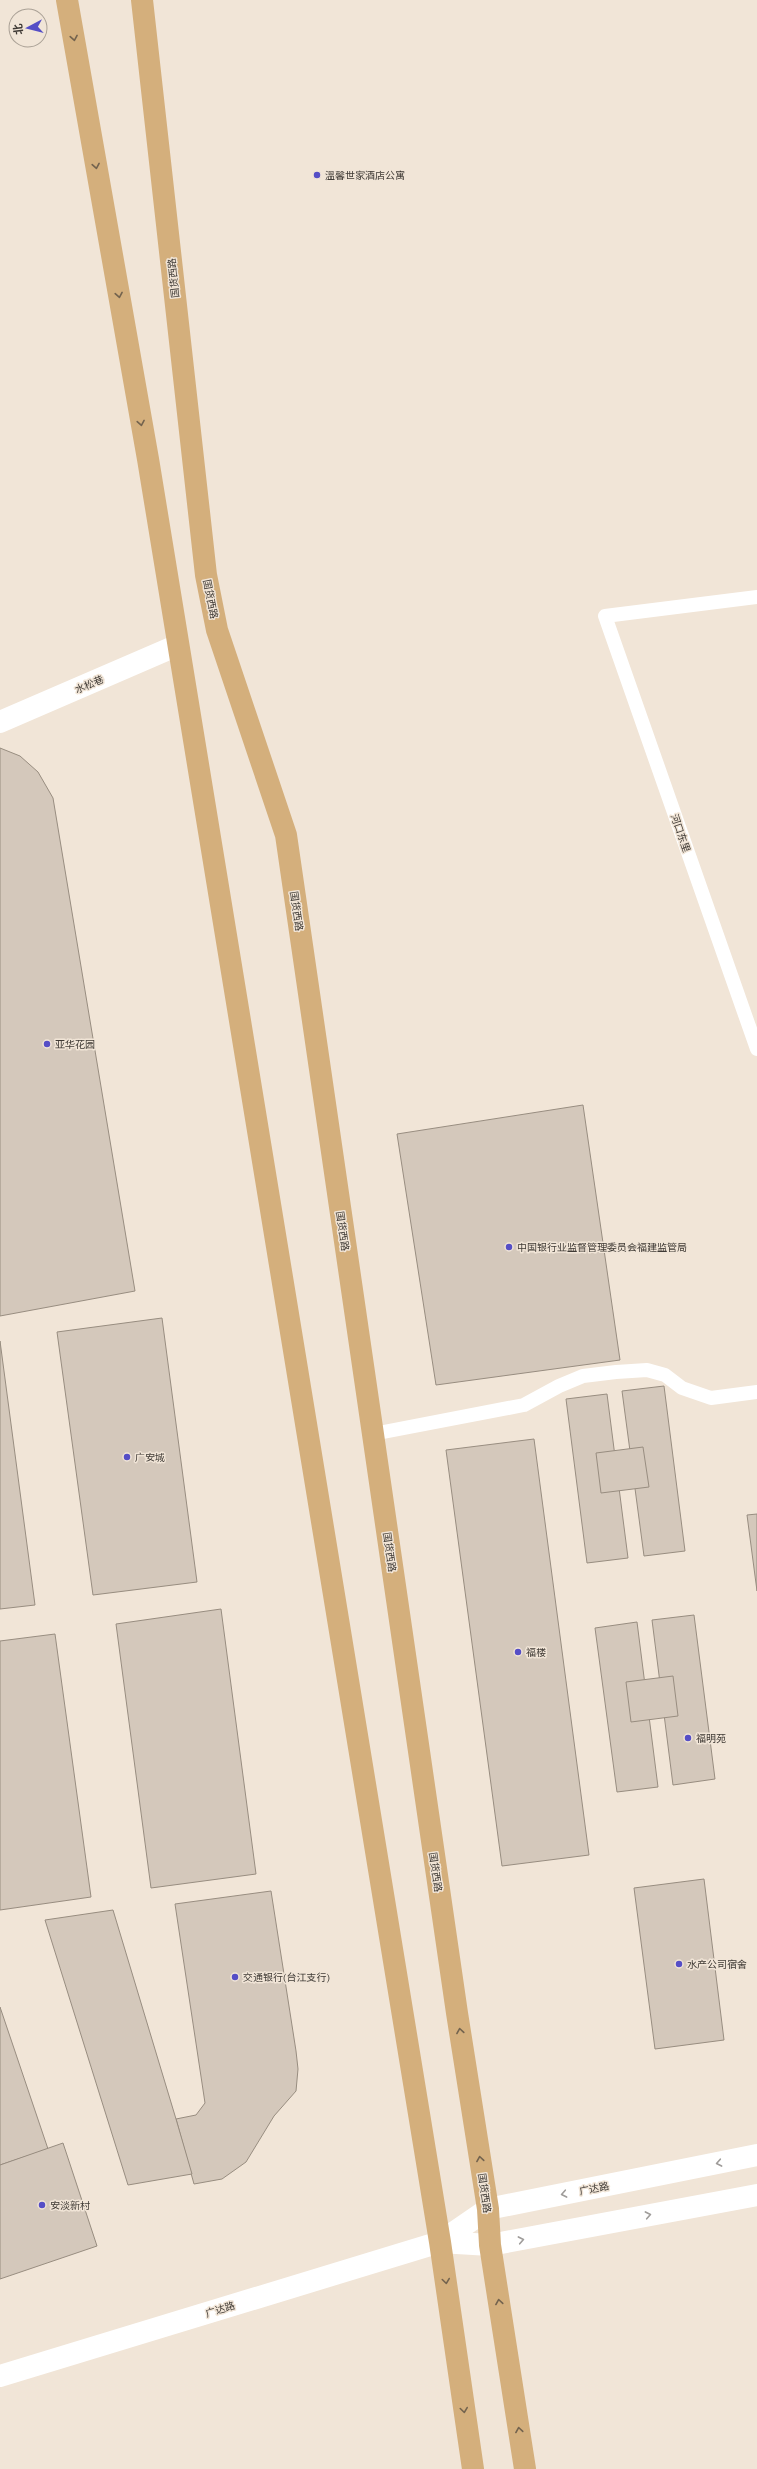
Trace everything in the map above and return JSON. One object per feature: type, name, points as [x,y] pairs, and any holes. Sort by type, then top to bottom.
[{"type":"main road","points":[[67,0],[178,645],[440,2242],[473,2469]]},
{"type":"main road","name":"国货西路","points":[[142,0],[206,575],[217,630],[286,835],[457,2013],[488,2209],[490,2245],[525,2469]]},
{"type":"main road","name":"水松巷","points":[[0,722],[178,645]]},
{"type":"main road","name":"广达路","points":[[0,2376],[440,2242],[488,2209],[757,2155]]},
{"type":"main road","name":"广达路","points":[[440,2242],[490,2245],[757,2195]]},
{"type":"lane","name":"河口东里","points":[[757,597],[605,616],[757,1049]]},
{"type":"lane","points":[[373,1434],[524,1405],[559,1386],[583,1376],[616,1372],[647,1370],[659,1373],[666,1375],[682,1388],[711,1398],[757,1392]]},
{"type":"building","name":"亚华花园","points":[[0,748],[20,756],[38,772],[53,798],[135,1291],[0,1316]]},
{"type":"building","name":"中国银行业监督管理委员会福建监管局","points":[[583,1105],[620,1360],[436,1385],[397,1134]]},
{"type":"building","name":"广安城","points":[[162,1318],[197,1582],[93,1595],[57,1332]]},
{"type":"building","points":[[0,1341],[35,1605],[0,1609]]},
{"type":"building","points":[[664,1386],[685,1551],[644,1556],[622,1391]]},
{"type":"building","points":[[607,1394],[628,1558],[587,1563],[566,1399]]},
{"type":"building","name":"福楼","points":[[534,1439],[589,1855],[502,1866],[446,1450]]},
{"type":"building","points":[[643,1447],[649,1487],[601,1493],[596,1453]]},
{"type":"building","points":[[757,1514],[757,1591],[747,1515]]},
{"type":"building","points":[[221,1609],[256,1874],[151,1888],[116,1624]]},
{"type":"building","name":"福明苑","points":[[694,1615],[715,1779],[673,1785],[652,1620]]},
{"type":"building","points":[[637,1622],[658,1787],[617,1792],[595,1628]]},
{"type":"building","points":[[55,1634],[91,1897],[0,1910],[0,1641]]},
{"type":"building","name":"福明苑","points":[[673,1676],[678,1716],[631,1722],[626,1682]]},
{"type":"building","name":"水产公司宿舍","points":[[704,1879],[724,2040],[655,2049],[634,1888]]},
{"type":"building","name":"交通银行(台江支行)","points":[[271,1891],[296,2051],[298,2069],[296,2091],[274,2116],[246,2162],[222,2179],[194,2184],[176,2119],[196,2115],[205,2103],[175,1904]]},
{"type":"building","points":[[113,1910],[192,2174],[128,2185],[45,1920]]},
{"type":"building","points":[[0,2007],[48,2149],[0,2165]]},
{"type":"building","name":"安淡新村","points":[[63,2143],[97,2246],[0,2279],[0,2165]]},
{"type":"place","name":"溫馨世家酒店公寓","points":[[317,175]]},
{"type":"place","name":"亚华花园","points":[[47,1044]]},
{"type":"place","name":"中国银行业监督管理委员会福建监管局","points":[[509,1247]]},
{"type":"place","name":"广安城","points":[[127,1457]]},
{"type":"place","name":"福楼","points":[[518,1652]]},
{"type":"place","name":"福明苑","points":[[688,1738]]},
{"type":"place","name":"水产公司宿舍","points":[[679,1964]]},
{"type":"place","name":"交通银行(台江支行)","points":[[235,1977]]},
{"type":"place","name":"安淡新村","points":[[42,2205]]}]
